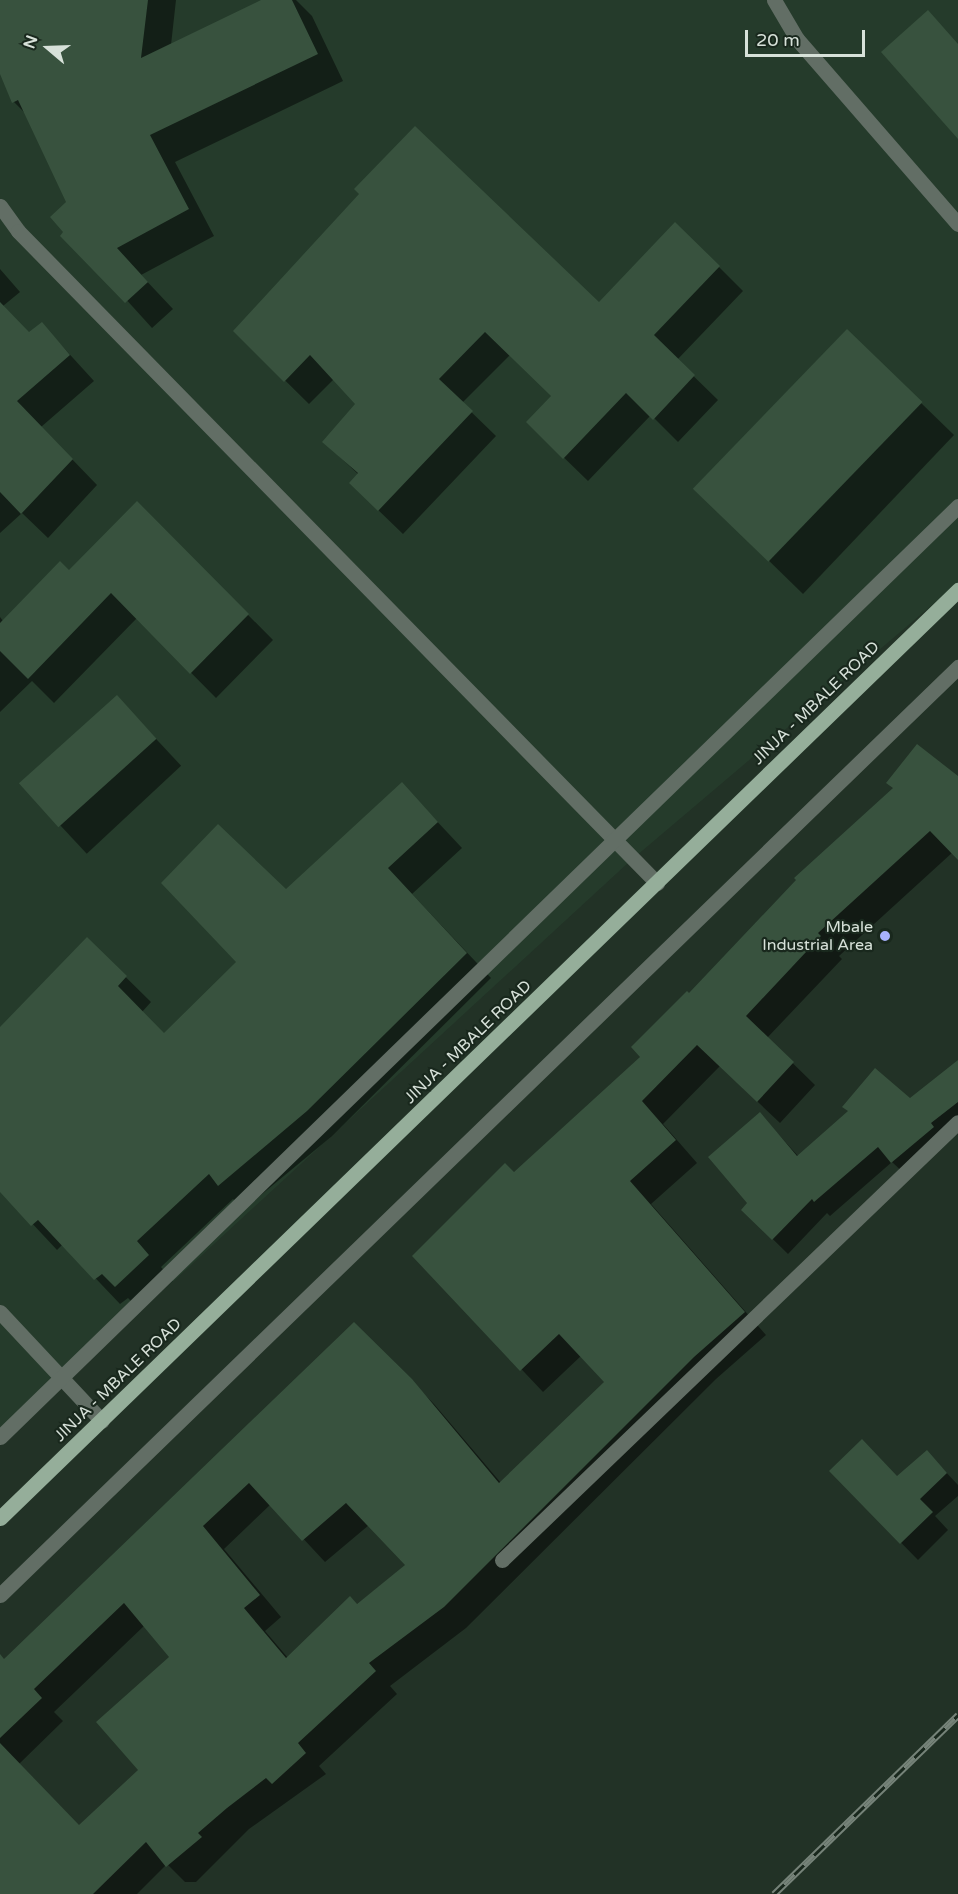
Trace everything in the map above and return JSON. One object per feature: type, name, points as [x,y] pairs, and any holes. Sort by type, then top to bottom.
[{"type":"main road","name":"JINJA - MBALE ROAD","points":[[0,1518],[958,590]]},
{"type":"street","points":[[774,0],[797,39],[958,224]]},
{"type":"street","points":[[0,206],[18,231],[657,884]]},
{"type":"street","points":[[0,1437],[958,506]]},
{"type":"street","points":[[0,1595],[958,667]]},
{"type":"street","points":[[502,1560],[958,1122]]},
{"type":"street","points":[[0,1312],[102,1421]]},
{"type":"shaded area","points":[[0,0],[958,0],[958,583],[629,862],[0,1441]]},
{"type":"building","points":[[0,0],[148,0],[141,58],[261,0],[292,0],[318,54],[150,135],[189,209],[117,248],[148,282],[125,303],[60,236],[63,232],[50,217],[66,202],[18,100],[12,103],[0,74]]},
{"type":"building","points":[[928,10],[958,44],[958,139],[881,52]]},
{"type":"building","points":[[415,126],[599,302],[675,222],[720,266],[654,335],[695,375],[653,420],[626,393],[563,459],[526,422],[551,396],[485,332],[439,379],[473,411],[378,511],[349,483],[358,473],[322,442],[355,404],[310,355],[284,382],[233,331],[359,194],[354,189]]},
{"type":"building","points":[[0,302],[29,332],[42,322],[70,355],[17,401],[73,459],[21,514],[0,492]]},
{"type":"building","points":[[847,329],[923,402],[768,562],[693,489]]},
{"type":"building","points":[[137,501],[249,614],[190,674],[111,593],[28,679],[0,651],[0,623],[60,561],[69,570]]},
{"type":"building","points":[[117,695],[156,739],[58,827],[19,783]]},
{"type":"building","points":[[917,744],[958,776],[958,860],[930,831],[818,933],[821,936],[746,1016],[794,1062],[757,1102],[697,1045],[642,1101],[676,1140],[630,1181],[745,1312],[694,1357],[444,1607],[369,1663],[376,1671],[298,1743],[306,1753],[272,1784],[266,1778],[227,1808],[198,1833],[202,1837],[166,1867],[146,1842],[93,1894],[0,1894],[0,1743],[79,1825],[138,1770],[96,1722],[169,1657],[124,1603],[34,1689],[42,1698],[0,1738],[0,1654],[4,1659],[354,1322],[412,1379],[499,1483],[604,1382],[559,1334],[520,1371],[412,1256],[505,1163],[514,1172],[640,1057],[631,1047],[687,991],[689,993],[796,880],[794,878],[893,788],[886,783]],"holes":[[[249,1483],[302,1541],[346,1503],[405,1565],[357,1604],[350,1596],[286,1658],[244,1608],[260,1595],[203,1526]]]},
{"type":"building","points":[[402,782],[438,822],[388,868],[467,953],[307,1111],[218,1186],[209,1174],[137,1241],[149,1255],[115,1287],[102,1274],[94,1280],[38,1220],[31,1226],[0,1192],[0,1027],[87,937],[127,976],[118,986],[164,1033],[236,962],[161,883],[218,824],[286,889]]},
{"type":"building","points":[[958,1060],[958,1102],[931,1123],[934,1127],[891,1163],[878,1147],[814,1202],[812,1199],[772,1240],[741,1210],[747,1203],[708,1157],[760,1112],[797,1156],[848,1111],[842,1107],[875,1068],[910,1098]]},
{"type":"building","points":[[862,1439],[897,1476],[927,1450],[947,1473],[920,1499],[933,1512],[900,1544],[829,1471]]},
{"type":"railway","points":[[774,1894],[958,1715]]},
{"type":"place","name":"Mbale Industrial Area","points":[[885,936]]}]
